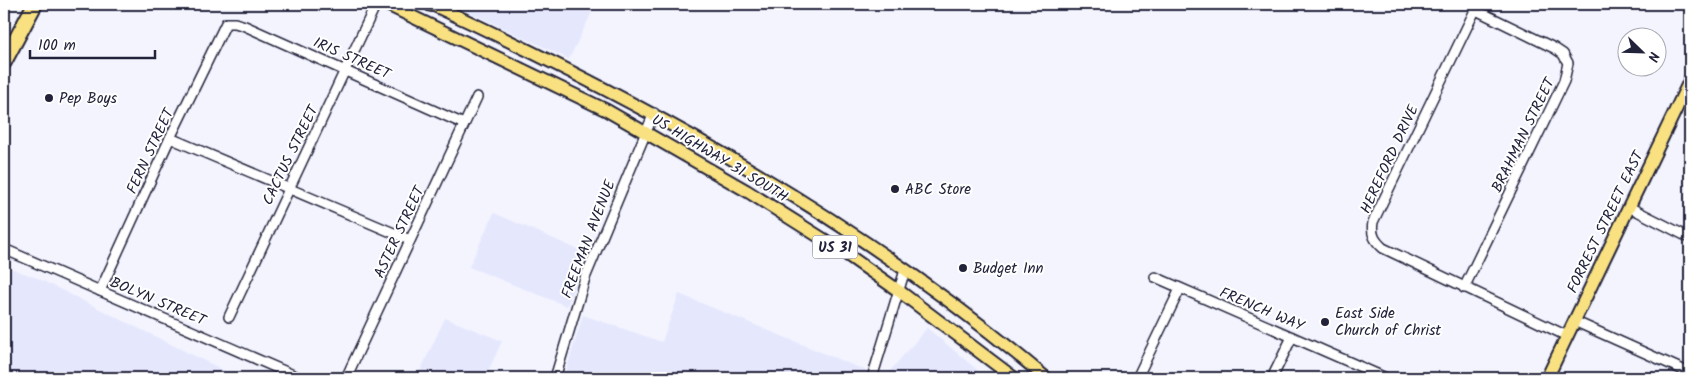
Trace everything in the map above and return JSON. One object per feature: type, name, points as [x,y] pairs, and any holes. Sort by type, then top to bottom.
[{"type":"highway","points":[[4,62],[35,4]]},
{"type":"main road","name":"US HIGHWAY 31 SOUTH","points":[[386,4],[496,55],[646,132],[836,247],[900,291],[1014,378]]},
{"type":"main road","name":"US HIGHWAY 31 SOUTH","points":[[431,4],[537,53],[654,113],[850,232],[974,321],[1046,378]]},
{"type":"main road","name":"FORREST STREET EAST","points":[[1547,378],[1690,80]]},
{"type":"street","name":"CACTUS STREET","points":[[229,318],[376,4]]},
{"type":"street","name":"HEREFORD DRIVE","points":[[1477,7],[1373,222],[1372,231],[1375,241],[1383,248],[1567,336]]},
{"type":"street","name":"BRAHMAN STREET","points":[[1464,288],[1564,82],[1568,63],[1563,54],[1554,48],[1477,7]]},
{"type":"street","name":"IRIS STREET","points":[[226,23],[245,26],[464,124]]},
{"type":"street","name":"FERN STREET","points":[[100,291],[170,138],[226,23]]},
{"type":"street","name":"ASTER STREET","points":[[346,378],[477,97]]},
{"type":"street","name":"FREEMAN AVENUE","points":[[555,378],[585,278],[654,113]]},
{"type":"street","points":[[170,138],[410,240]]},
{"type":"street","points":[[1629,207],[1690,238]]},
{"type":"street","name":"BOLYN STREET","points":[[4,249],[300,378]]},
{"type":"street","points":[[872,378],[905,270]]},
{"type":"street","name":"FRENCH WAY","points":[[1156,277],[1386,378]]},
{"type":"street","points":[[1137,378],[1180,289]]},
{"type":"street","points":[[1574,322],[1690,373]]},
{"type":"street","points":[[1272,378],[1292,337]]},
{"type":"shaded area","points":[[452,4],[596,4],[569,59]]},
{"type":"shaded area","points":[[494,213],[586,253],[567,306],[469,267]]},
{"type":"shaded area","points":[[4,266],[37,278],[239,378],[4,378]]},
{"type":"shaded area","points":[[679,294],[869,372],[867,378],[564,378],[583,315],[662,342]]},
{"type":"shaded area","points":[[445,318],[502,341],[485,378],[417,378]]},
{"type":"shaded area","points":[[927,328],[987,378],[884,378]]},
{"type":"place","name":"Pep Boys","points":[[49,98]]},
{"type":"place","name":"ABC Store","points":[[895,189]]},
{"type":"place","name":"Budget Inn","points":[[963,268]]},
{"type":"place","name":"East Side Church of Christ","points":[[1325,322]]}]
